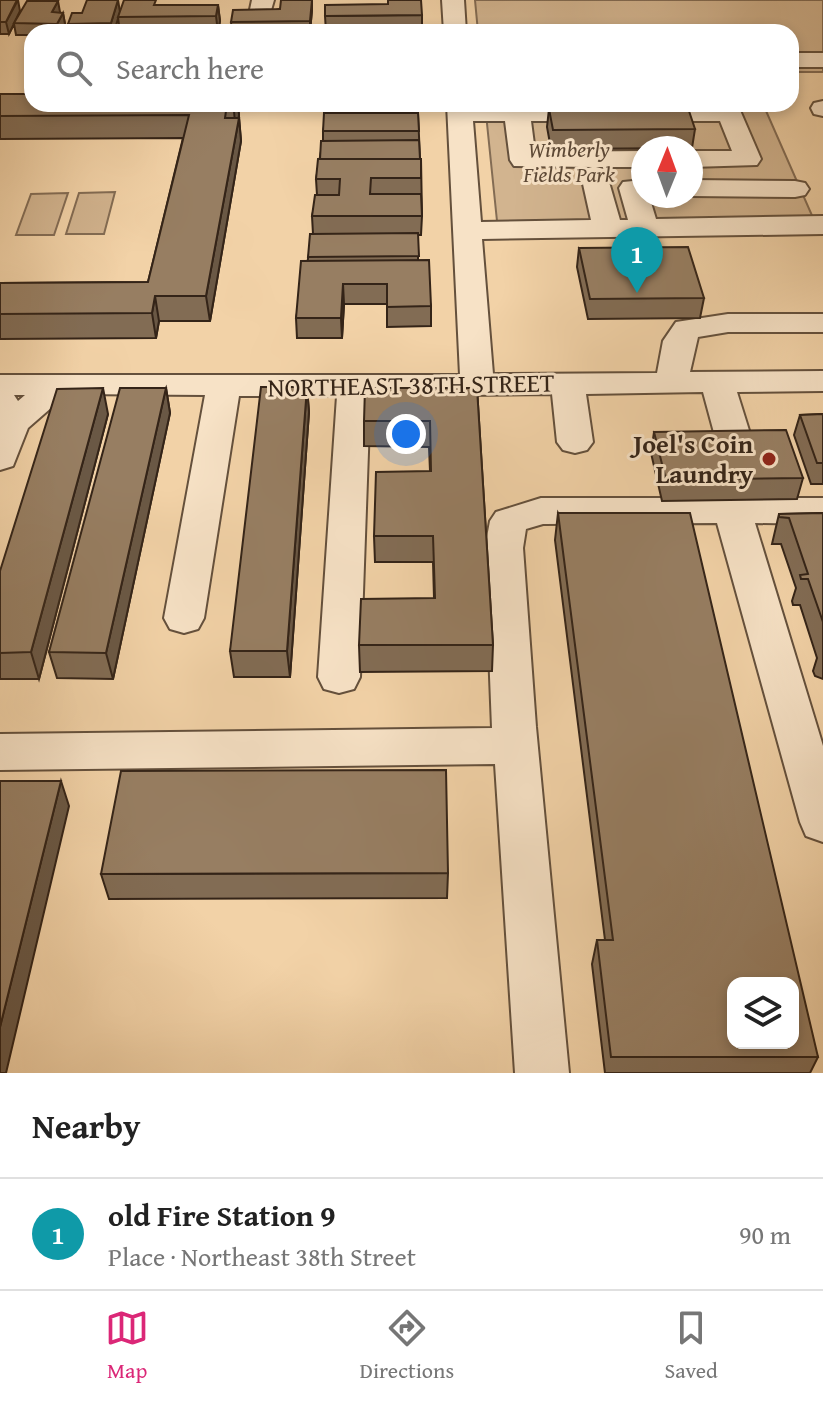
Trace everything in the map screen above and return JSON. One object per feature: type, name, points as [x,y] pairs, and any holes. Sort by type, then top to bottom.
[{"type":"street","points":[[453,0],[454,24]]},
{"type":"street","points":[[799,60],[823,60]]},
{"type":"street","points":[[460,112],[477,376]]},
{"type":"street","points":[[506,112],[730,113],[748,159],[703,159]]},
{"type":"street","points":[[517,113],[523,160],[631,159]]},
{"type":"street","points":[[594,175],[608,230]]},
{"type":"street","points":[[703,188],[795,189]]},
{"type":"street","points":[[639,208],[644,227]]},
{"type":"street","points":[[467,231],[823,225]]},
{"type":"street","points":[[672,376],[679,341],[687,329],[701,325],[823,323]]},
{"type":"street","name":"NORTHEAST 38TH STREET","points":[[0,372],[672,376],[822,381]]},
{"type":"street","name":"NORTHEAST 38TH STREET","points":[[0,385],[354,385],[477,376],[568,384],[672,376],[717,381],[822,381]]},
{"type":"street","points":[[717,381],[734,440]]},
{"type":"street","points":[[0,458],[6,411],[59,384]]},
{"type":"street","points":[[568,384],[575,442]]},
{"type":"street","points":[[184,618],[224,385]]},
{"type":"street","points":[[339,677],[354,385]]},
{"type":"street","points":[[732,510],[823,822]]},
{"type":"street","points":[[542,1073],[515,736],[504,548],[509,521],[541,511],[823,511]]},
{"type":"street","points":[[0,752],[515,736]]},
{"type":"green space","points":[[475,0],[823,0],[823,72],[799,72],[799,24],[477,24]]},
{"type":"green space","name":"Wimberly Fields Park","points":[[486,112],[767,112],[814,220],[497,221]]},
{"type":"green space","points":[[115,192],[104,234],[66,234],[79,193]]},
{"type":"green space","points":[[68,193],[54,235],[16,235],[31,194]]},
{"type":"building","points":[[0,0],[17,0],[6,22],[0,22]]},
{"type":"building","points":[[87,0],[118,0],[111,23],[68,24],[72,13],[82,13]]},
{"type":"building","points":[[124,0],[156,0],[154,5],[218,5],[216,16],[118,17]]},
{"type":"building","points":[[281,0],[312,0],[310,21],[231,22],[233,10],[280,9]]},
{"type":"building","points":[[388,0],[421,0],[422,15],[325,16],[325,5],[388,4]]},
{"type":"building","points":[[27,1],[58,1],[52,12],[63,13],[57,24],[14,23]]},
{"type":"building","points":[[0,94],[24,94],[24,112],[226,112],[225,118],[239,118],[206,296],[155,296],[152,313],[0,314],[0,283],[148,282],[189,115],[0,116]]},
{"type":"building","points":[[550,112],[689,112],[695,129],[553,130]]},
{"type":"building","points":[[324,113],[418,113],[419,131],[323,131]]},
{"type":"building","points":[[419,140],[420,159],[320,159],[321,141]]},
{"type":"building","points":[[318,159],[421,159],[421,178],[371,178],[370,194],[421,194],[422,216],[312,216],[315,195],[339,195],[340,179],[316,179]]},
{"type":"building","points":[[418,233],[419,256],[308,257],[310,234]]},
{"type":"building","points":[[688,247],[704,298],[590,299],[579,248]]},
{"type":"building","points":[[429,260],[431,306],[387,307],[387,284],[343,284],[341,318],[296,318],[301,261]]},
{"type":"building","points":[[261,387],[307,387],[287,651],[230,651]]},
{"type":"building","points":[[103,388],[31,652],[0,653],[0,571],[57,389]]},
{"type":"building","points":[[120,388],[166,388],[106,653],[49,652]]},
{"type":"building","points":[[365,388],[477,388],[493,645],[359,645],[361,599],[435,598],[433,536],[374,536],[376,472],[431,471],[430,421],[364,421]]},
{"type":"building","points":[[823,414],[823,463],[817,463],[800,415]]},
{"type":"building","points":[[786,430],[803,478],[666,480],[654,432]]},
{"type":"building","points":[[558,513],[690,513],[818,1057],[611,1057],[597,940],[613,940]]},
{"type":"building","points":[[823,513],[823,622],[808,579],[801,579],[800,575],[808,574],[789,518],[779,517],[779,514]]},
{"type":"building","points":[[446,770],[448,873],[101,874],[121,771]]},
{"type":"building","points":[[0,781],[61,781],[0,1027]]},
{"type":"place","name":"old Fire Station 9","points":[[637,293]]},
{"type":"place","name":"Joel's Coin Laundry","points":[[769,459]]}]
